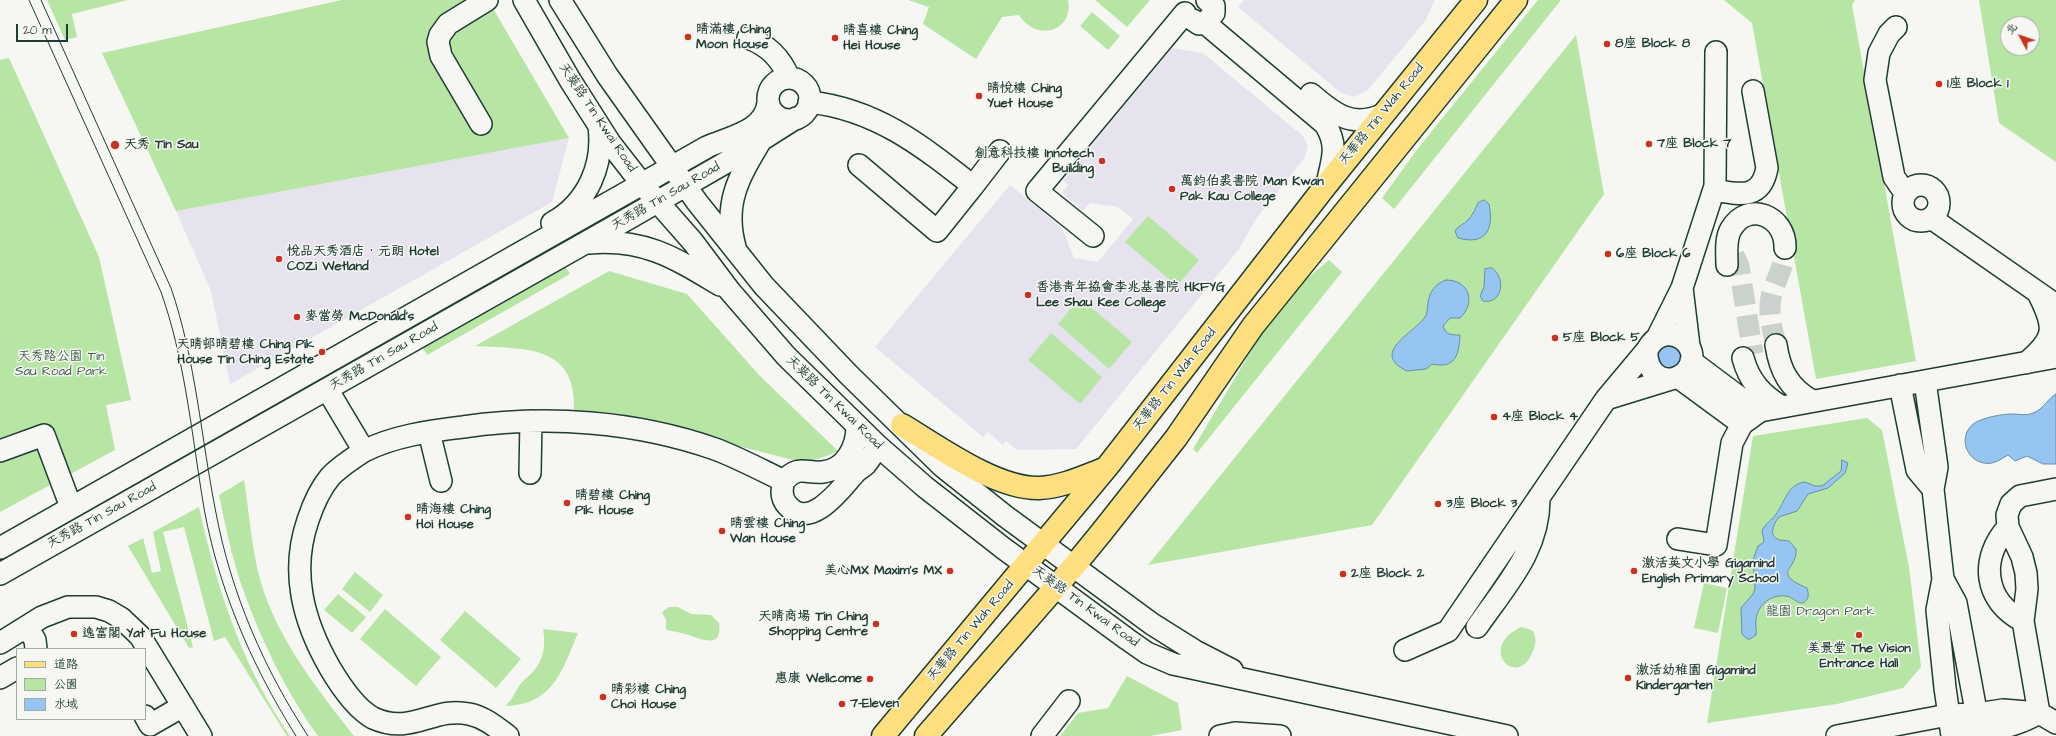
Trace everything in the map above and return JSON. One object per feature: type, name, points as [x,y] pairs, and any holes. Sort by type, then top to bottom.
[{"type":"main road","name":"天華路 Tin Wah Road","points":[[883,736],[1107,467],[1327,184],[1476,0]]},
{"type":"main road","points":[[926,736],[1074,566],[1176,438],[1253,326],[1516,0]]},
{"type":"main road","points":[[902,425],[985,474],[1013,485],[1040,488],[1055,486],[1070,482],[1107,467]]},
{"type":"street","points":[[481,124],[441,56],[438,42],[440,35],[448,24],[487,0]]},
{"type":"street","name":"天葵路 Tin Kwai Road","points":[[524,0],[570,80],[599,125],[642,184],[693,242],[729,290],[786,356],[878,446],[925,487],[1026,564],[1147,653],[1173,664],[1508,736]]},
{"type":"street","name":"天葵路 Tin Kwai Road","points":[[560,0],[607,75],[685,185],[764,286],[821,347],[942,466],[1126,606],[1175,640],[1253,680]]},
{"type":"street","points":[[1093,236],[1037,191],[1187,7],[1199,24],[1212,8],[1317,108],[1333,139],[1333,159],[1327,184]]},
{"type":"street","points":[[1896,27],[1886,39],[1879,53],[1875,80],[1894,177],[1905,193],[1902,205],[1908,216],[1919,221],[1931,218],[2056,305]]},
{"type":"street","points":[[748,38],[758,41],[774,53],[783,64],[789,78]]},
{"type":"street","points":[[1716,52],[1714,190],[1682,288],[1652,344],[1647,357],[1651,371],[1664,378],[1674,378],[1742,424]]},
{"type":"street","points":[[735,250],[731,233],[731,205],[739,179],[761,134],[771,88],[782,79],[789,78],[802,82],[809,95],[809,102],[802,115],[761,134]]},
{"type":"street","points":[[1714,190],[1744,195],[1756,190],[1764,180],[1767,168],[1753,91]]},
{"type":"street","points":[[768,102],[775,115],[782,118],[796,118]]},
{"type":"street","points":[[809,102],[843,108],[881,122],[924,148],[973,186]]},
{"type":"street","points":[[1317,108],[1348,119],[1365,120],[1382,115]]},
{"type":"street","points":[[482,275],[523,240],[555,221],[577,203],[586,191],[595,173],[600,148],[599,125]]},
{"type":"street","name":"天秀路 Tin Sau Road","points":[[0,548],[672,166],[707,147],[761,134]]},
{"type":"street","name":"天秀路 Tin Sau Road","points":[[0,574],[658,202],[761,134]]},
{"type":"street","points":[[859,165],[937,231],[1000,151]]},
{"type":"street","points":[[1730,255],[1729,233],[1736,223],[1742,218],[1758,214],[1771,218],[1781,228],[1784,234],[1785,248]]},
{"type":"street","points":[[583,244],[608,241],[638,244],[653,248],[680,261],[729,290]]},
{"type":"street","points":[[1606,399],[1674,378],[1688,368],[1690,354],[1682,288]]},
{"type":"street","points":[[2026,363],[2043,349],[2049,340],[2052,330],[2049,312],[2037,292]]},
{"type":"street","points":[[1406,650],[1448,631],[1606,399],[1652,344],[1671,334],[1678,336],[1690,354],[1759,412]]},
{"type":"street","points":[[1776,345],[1780,366],[1788,381],[1803,396],[1816,400]]},
{"type":"street","points":[[1748,356],[1751,380],[1760,391],[1782,407]]},
{"type":"street","points":[[1678,539],[1716,545],[1732,443],[1742,424],[1759,412],[1816,400],[2056,357]]},
{"type":"street","points":[[1925,381],[1937,467],[1933,489],[1943,579],[1938,610],[1948,715],[1952,736],[1980,728],[2003,710],[2048,718],[2023,621],[2027,594],[2026,573],[2022,557],[2008,527],[2008,509],[2015,499],[2026,495],[2056,489]]},
{"type":"street","points":[[1900,385],[1918,470],[1933,489]]},
{"type":"street","points":[[327,389],[364,451]]},
{"type":"street","points":[[508,736],[482,718],[458,712],[447,713],[411,725],[396,726],[383,723],[372,718],[362,710],[343,687],[323,656],[311,630],[301,598],[299,581],[300,547],[310,512],[326,483],[340,468],[364,451],[391,440],[429,432],[486,424],[532,421],[586,422],[652,432],[716,450],[784,481]]},
{"type":"street","points":[[530,473],[532,421]]},
{"type":"street","points":[[857,426],[854,447],[844,461],[832,470],[824,472],[803,470],[796,471],[784,481],[782,495],[789,508],[803,513],[811,512],[820,508],[838,495],[855,472],[866,464],[878,446]]},
{"type":"street","points":[[429,432],[441,481]]},
{"type":"street","points":[[0,451],[44,435],[71,507]]},
{"type":"street","points":[[1477,627],[1523,561],[1531,547],[1538,520],[1540,496]]},
{"type":"street","points":[[2008,527],[1994,545],[1989,567],[1990,579],[1998,600],[2013,616],[2023,621]]},
{"type":"street","points":[[1943,579],[1956,603],[1980,728]]},
{"type":"street","points":[[0,643],[55,611],[68,607],[96,607],[109,612],[131,626],[140,636],[144,648]]},
{"type":"street","points":[[27,627],[35,640],[36,648]]},
{"type":"street","points":[[146,653],[150,664],[183,706],[201,736]]},
{"type":"street","points":[[0,678],[16,669]]},
{"type":"street","points":[[1042,736],[1069,701]]},
{"type":"street","points":[[146,718],[150,725],[183,706]]},
{"type":"street","points":[[1837,736],[1948,715],[1980,728]]},
{"type":"street","points":[[1220,736],[1235,733],[1280,736]]},
{"type":"shaded area","points":[[1244,0],[1435,0],[1425,21],[1368,90],[1354,97],[1340,92],[1238,7]]},
{"type":"shaded area","points":[[1172,48],[1203,53],[1303,136],[1308,146],[1305,157],[1256,219],[1239,249],[1076,449],[1017,450],[1006,441],[1003,445],[988,432],[983,437],[875,347],[1010,185],[1062,228],[1074,258],[1098,262],[1133,219],[1118,207],[1090,203],[1083,211],[1062,193],[1068,185],[1063,180]]},
{"type":"shaded area","points":[[569,138],[552,202],[230,384],[211,291],[176,211]]},
{"type":"green space","points":[[47,0],[128,0],[72,14],[77,37],[65,40]]},
{"type":"green space","points":[[342,0],[488,0],[569,138],[176,211],[102,53]]},
{"type":"green space","points":[[908,0],[1068,0],[1068,11],[1060,26],[1052,30],[1044,31],[1035,29],[1027,24],[1019,15],[1002,17],[976,59],[923,24],[929,7]]},
{"type":"green space","points":[[1095,0],[1150,0],[1127,27]]},
{"type":"green space","points":[[1538,0],[1561,0],[1394,209],[1382,198],[1419,147]]},
{"type":"green space","points":[[1724,0],[1855,0],[1852,5],[1916,361],[1816,379],[1752,23]]},
{"type":"green space","points":[[1979,0],[2056,0],[2056,162],[1999,123]]},
{"type":"green space","points":[[1092,12],[1120,36],[1108,50],[1080,26]]},
{"type":"green space","points":[[1576,35],[1604,194],[1372,525],[1148,565]]},
{"type":"green space","name":"天秀路公園 Tin Sau Road Park","points":[[9,58],[99,257],[131,400],[106,405],[115,450],[0,512],[0,60]]},
{"type":"green space","points":[[1148,216],[1199,260],[1177,286],[1125,242]]},
{"type":"green space","points":[[1329,260],[1342,272],[1197,453],[1193,449],[1264,329],[1302,283]]},
{"type":"green space","points":[[566,267],[570,274],[427,355],[423,348]]},
{"type":"green space","points":[[609,271],[687,294],[760,376],[838,451],[818,459],[797,461],[621,416],[574,411],[573,389],[567,373],[557,362],[544,354],[529,350],[475,346]]},
{"type":"green space","points":[[1080,298],[1132,342],[1109,369],[1058,324]]},
{"type":"green space","points":[[1051,333],[1102,377],[1080,404],[1028,360]]},
{"type":"green space","name":"龍園 Dragon Park","points":[[1867,418],[1882,430],[1909,567],[1921,667],[1903,688],[1837,704],[1707,723],[1753,436]]},
{"type":"green space","points":[[244,480],[257,565],[260,579],[271,611],[291,649],[328,703],[354,736],[318,736],[294,700],[273,661],[255,621],[240,581],[228,538],[219,495]]},
{"type":"green space","points":[[199,507],[214,568],[233,626],[258,682],[290,736],[287,736],[225,637],[214,641],[184,527],[163,532],[193,647],[189,648],[128,546],[143,538],[152,573],[161,571],[153,532]]},
{"type":"green space","points":[[355,572],[383,595],[370,612],[342,589]]},
{"type":"green space","points":[[1704,583],[1727,588],[1718,633],[1694,628]]},
{"type":"green space","points":[[338,594],[366,617],[352,633],[324,610]]},
{"type":"green space","points":[[669,607],[678,607],[691,614],[711,615],[719,623],[719,632],[717,637],[714,640],[703,640],[666,630],[666,620],[662,612]]},
{"type":"green space","points":[[385,609],[441,657],[416,686],[360,639]]},
{"type":"green space","points":[[465,611],[521,659],[496,688],[440,640]]},
{"type":"green space","points":[[1521,627],[1532,630],[1536,640],[1535,646],[1526,662],[1518,667],[1511,667],[1504,662],[1501,654],[1502,645],[1508,636]]},
{"type":"green space","points":[[543,629],[578,633],[561,673],[545,692],[534,700],[521,704],[505,706],[520,684],[532,673],[542,658],[544,647]]},
{"type":"green space","points":[[1127,676],[1178,703],[1182,730],[1150,736],[1060,736],[1078,713],[1108,708]]},
{"type":"water","points":[[1484,200],[1489,204],[1490,213],[1489,227],[1486,233],[1482,237],[1476,239],[1468,240],[1458,238],[1455,231],[1470,218],[1478,203]]},
{"type":"water","points":[[1492,268],[1497,272],[1500,278],[1500,290],[1495,299],[1483,301],[1480,296],[1484,287],[1485,269]]},
{"type":"water","points":[[1446,280],[1461,284],[1468,293],[1469,299],[1468,306],[1460,318],[1450,318],[1443,326],[1448,333],[1452,335],[1460,335],[1457,355],[1451,363],[1446,365],[1432,364],[1426,369],[1407,371],[1396,364],[1392,356],[1394,349],[1399,342],[1422,321],[1427,313],[1431,292],[1439,283]]},
{"type":"water","points":[[1660,344],[1680,345],[1683,365],[1665,373],[1654,352]]},
{"type":"water","points":[[2056,394],[2056,464],[2043,464],[2027,456],[2015,461],[2008,455],[1992,463],[1977,461],[1972,457],[1965,445],[1965,438],[1967,431],[1972,425],[1985,418],[2033,413],[2040,409]]},
{"type":"water","points":[[1842,460],[1848,463],[1845,473],[1828,488],[1808,494],[1797,511],[1779,517],[1773,528],[1774,537],[1780,540],[1789,541],[1796,549],[1796,556],[1788,570],[1788,574],[1796,583],[1807,588],[1807,598],[1803,603],[1786,596],[1770,599],[1762,605],[1757,614],[1756,635],[1750,639],[1747,639],[1742,634],[1741,608],[1753,594],[1755,588],[1753,560],[1758,546],[1764,542],[1762,530],[1777,513],[1788,494],[1795,486],[1799,483],[1805,482],[1815,486],[1822,486],[1841,471]]},
{"type":"tunnel","points":[[1776,345],[1770,306],[1772,293],[1784,260],[1785,248]]},
{"type":"tunnel","points":[[1734,255],[1739,266],[1753,354]]},
{"type":"tram line","points":[[29,0],[161,292],[176,342],[208,528],[225,590],[249,650],[279,708],[296,736]]},
{"type":"tram line","points":[[41,0],[171,288],[192,371],[222,543],[240,601],[251,629],[277,684],[308,736]]},
{"type":"place","name":"晴滿樓 Ching Moon House","points":[[688,37]]},
{"type":"place","name":"晴喜樓 Ching Hei House","points":[[835,38]]},
{"type":"place","name":"8座 Block 8","points":[[1607,44]]},
{"type":"place","name":"1座 Block 1","points":[[1939,84]]},
{"type":"place","name":"晴悅樓 Ching Yuet House","points":[[979,96]]},
{"type":"place","name":"7座 Block 7","points":[[1649,144]]},
{"type":"place","name":"天秀 Tin Sau","points":[[115,145]]},
{"type":"place","name":"創意科技樓 Innotech Building","points":[[1102,161]]},
{"type":"place","name":"萬鈞伯裘書院 Man Kwan Pak Kau College","points":[[1172,189]]},
{"type":"place","name":"6座 Block 6","points":[[1608,254]]},
{"type":"place","name":"悦品天秀酒店‧元朗 Hotel COZi Wetland","points":[[279,259]]},
{"type":"place","name":"香港青年拹會李兆基書院 HKFYG Lee Shau Kee College","points":[[1028,295]]},
{"type":"place","name":"麥當勞 McDonald’s","points":[[297,317]]},
{"type":"place","name":"5座 Block 5","points":[[1555,338]]},
{"type":"place","name":"天晴邨晴碧樓 Ching Pik House Tin Ching Estate","points":[[322,352]]},
{"type":"place","name":"4座 Block 4","points":[[1494,417]]},
{"type":"place","name":"晴碧樓 Ching Pik House","points":[[567,503]]},
{"type":"place","name":"3座 Block 3","points":[[1438,504]]},
{"type":"place","name":"晴海樓 Ching Hoi House","points":[[408,517]]},
{"type":"place","name":"晴雲樓 Ching Wan House","points":[[722,531]]},
{"type":"place","name":"美心MX Maxim's MX","points":[[950,571]]},
{"type":"place","name":"激活英文小學 Gigamind English Primary School","points":[[1634,571]]},
{"type":"place","name":"2座 Block 2","points":[[1343,574]]},
{"type":"place","name":"天晴商場 Tin Ching Shopping Centre","points":[[876,624]]},
{"type":"place","name":"逸富閣 Yat Fu House","points":[[74,634]]},
{"type":"place","name":"美景堂 The Vision Entrance Hall","points":[[1859,635]]},
{"type":"place","name":"激活幼稚園 Gigamind Kindergarten","points":[[1628,678]]},
{"type":"place","name":"惠康 Wellcome","points":[[870,679]]},
{"type":"place","name":"晴彩樓 Ching Choi House","points":[[603,697]]},
{"type":"place","name":"7-Eleven","points":[[842,704]]}]
